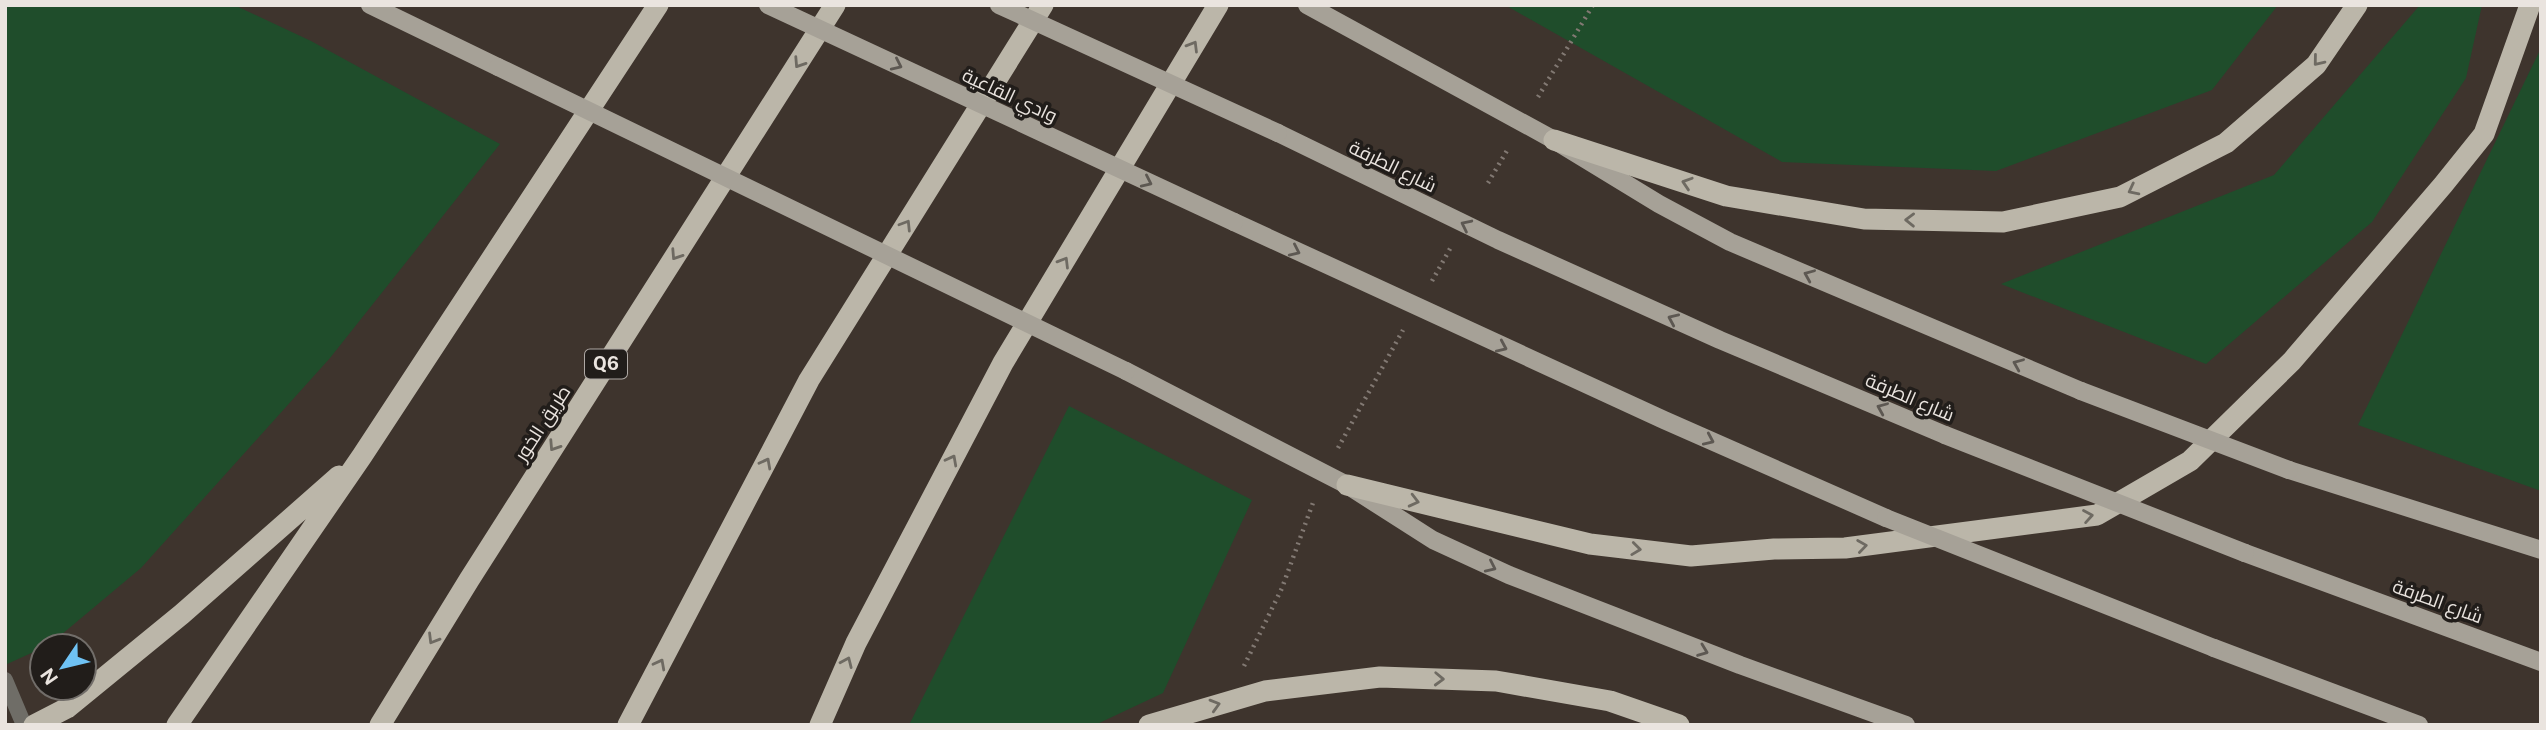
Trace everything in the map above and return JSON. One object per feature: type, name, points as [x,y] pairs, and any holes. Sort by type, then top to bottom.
[{"type":"highway","points":[[177,725],[362,456],[658,5]]},
{"type":"highway","name":"طريق الخور","points":[[380,725],[468,580],[835,5]]},
{"type":"highway","points":[[628,725],[809,380],[1043,5]]},
{"type":"highway","points":[[820,725],[856,643],[1003,363],[1218,5]]},
{"type":"highway","points":[[1555,140],[1726,196],[1864,219],[2003,222],[2120,197],[2226,143],[2316,65],[2357,5]]},
{"type":"highway","points":[[1347,485],[1590,544],[1691,556],[1774,549],[1845,548],[2097,515],[2190,461],[2292,362],[2443,186],[2484,134],[2530,5]]},
{"type":"highway","points":[[34,725],[67,708],[182,614],[362,456]]},
{"type":"highway","points":[[1149,725],[1265,691],[1380,677],[1496,681],[1610,701],[1679,725]]},
{"type":"main road","points":[[370,5],[1126,371],[1347,485],[1433,540],[1509,575],[1740,665],[1906,725]]},
{"type":"main road","name":"وادي القاعية","points":[[768,5],[1664,421],[1886,517],[2214,648],[2419,725]]},
{"type":"main road","name":"شارع الطرفة","points":[[999,5],[1278,133],[1498,240],[1720,340],[1945,435],[2245,553],[2541,662]]},
{"type":"main road","points":[[1312,8],[1555,140],[1659,204],[1730,242],[2081,391],[2289,470],[2541,550]]},
{"type":"lane","points":[[5,680],[24,725]]},
{"type":"path","points":[[1538,97],[1593,5]]},
{"type":"path","points":[[1488,183],[1510,147]]},
{"type":"path","points":[[1432,281],[1454,243]]},
{"type":"path","points":[[1338,448],[1404,330]]},
{"type":"path","points":[[1242,669],[1282,588],[1316,493]]},
{"type":"green space","points":[[5,5],[234,5],[311,41],[500,144],[330,358],[141,568],[65,632],[28,632],[28,655],[5,665]]},
{"type":"green space","points":[[1505,5],[2278,5],[2212,90],[1996,171],[1782,162]]},
{"type":"green space","points":[[2420,5],[2482,5],[2466,78],[2372,222],[2206,364],[2001,284],[2274,175]]},
{"type":"green space","points":[[2541,48],[2541,491],[2358,425]]},
{"type":"green space","points":[[1069,406],[1252,500],[1163,693],[1095,725],[909,725]]}]
